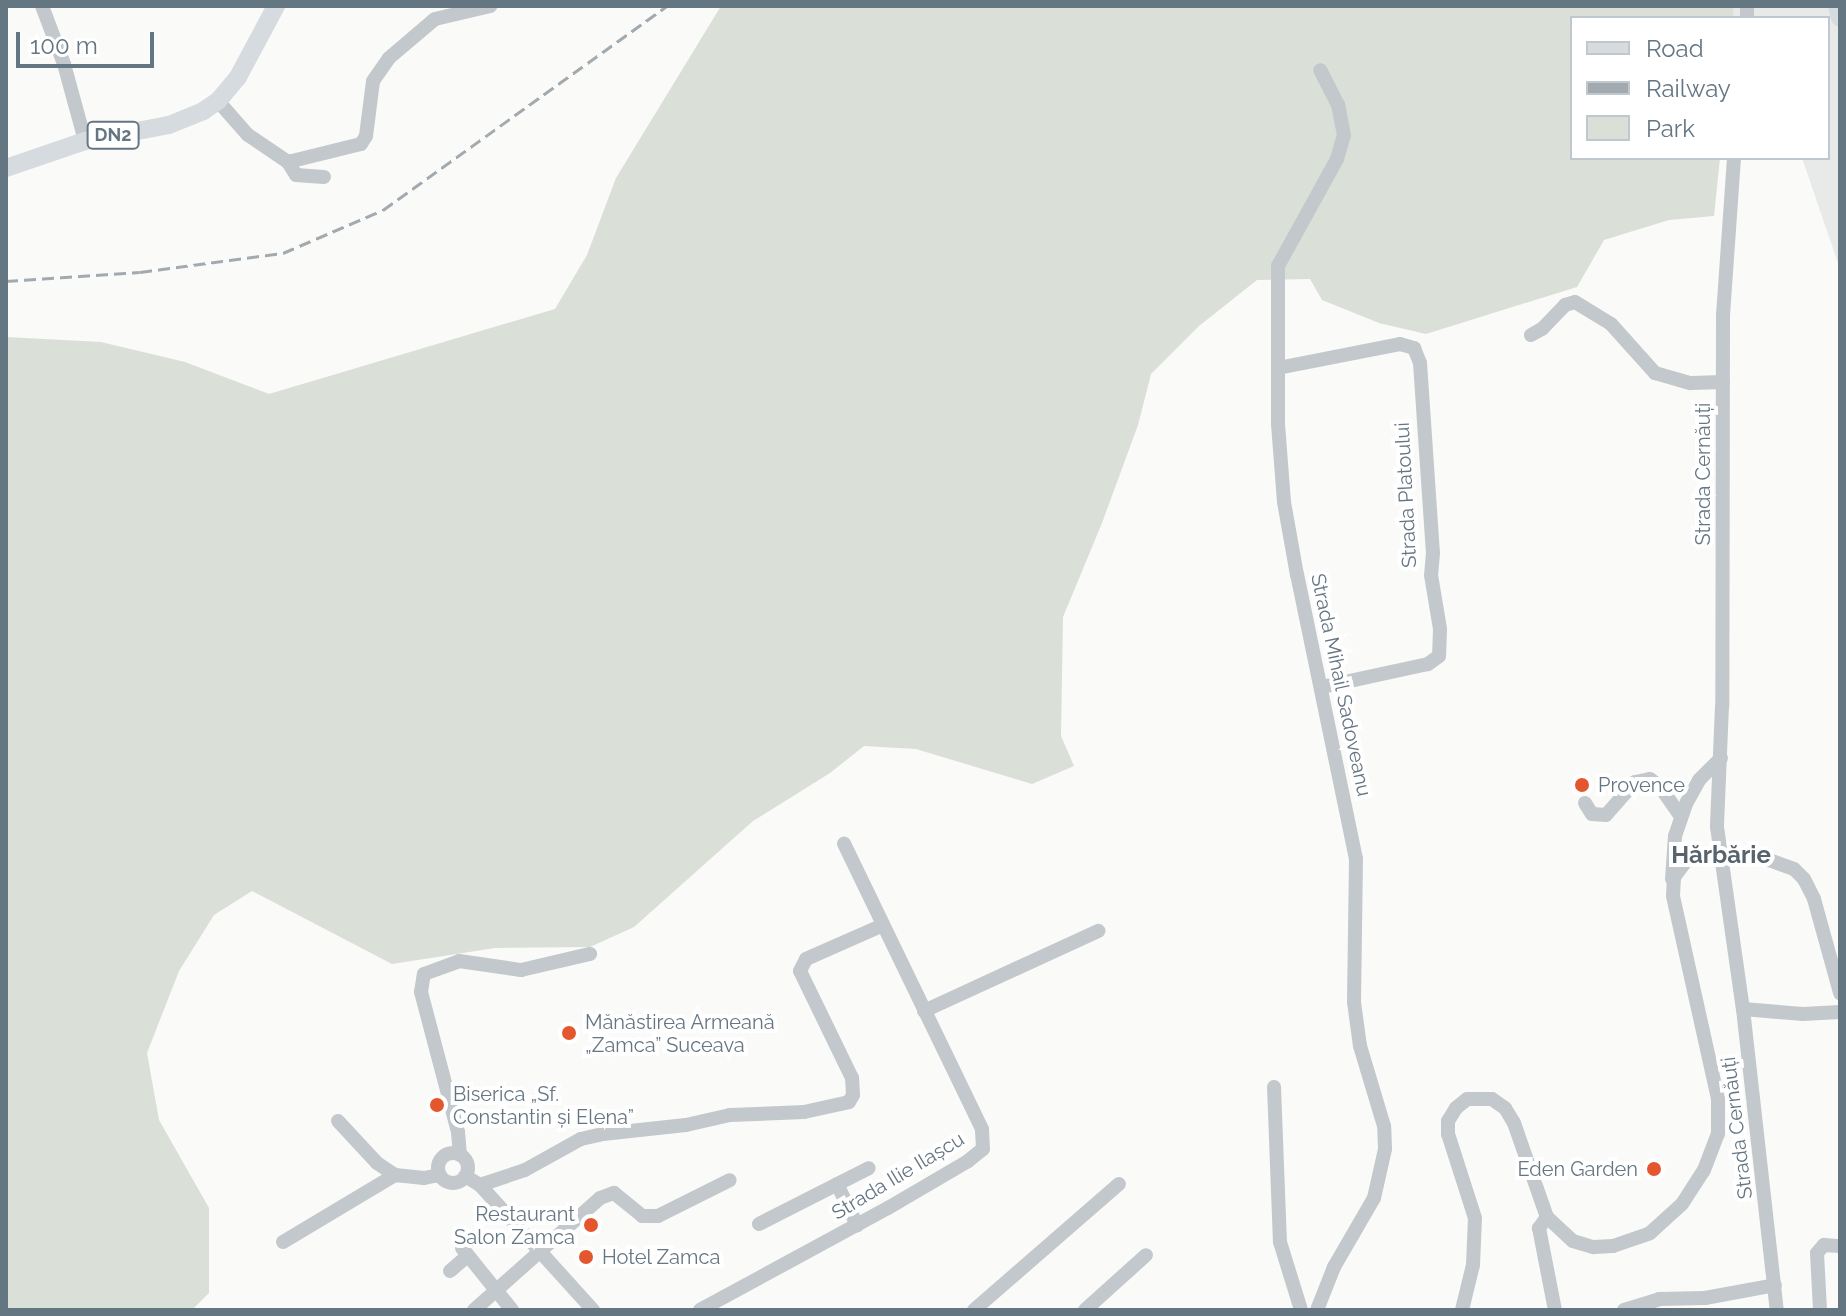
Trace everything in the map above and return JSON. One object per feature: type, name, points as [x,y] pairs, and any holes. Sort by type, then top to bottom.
[{"type":"main road","name":"DN2","points":[[6,168],[85,141],[169,125],[203,111],[218,101],[238,77],[276,6]]},
{"type":"main road","points":[[1837,6],[1840,18]]},
{"type":"street","points":[[42,6],[64,64],[85,141]]},
{"type":"street","points":[[288,162],[361,144],[366,136],[373,81],[389,58],[435,19],[490,6]]},
{"type":"street","name":"Strada Mihail Sadoveanu","points":[[1317,1310],[1334,1267],[1374,1198],[1385,1149],[1384,1126],[1356,1024],[1352,952],[1356,859],[1284,502],[1278,368],[1278,266],[1331,172],[1344,135],[1338,105],[1320,70]]},
{"type":"street","points":[[218,101],[248,135],[288,162],[296,175],[324,177]]},
{"type":"street","name":"Strada Cernăuți","points":[[1734,160],[1725,254],[1722,856],[1743,1009],[1777,1310]]},
{"type":"street","points":[[1531,335],[1542,329],[1565,305],[1575,302],[1611,324],[1655,373],[1691,383],[1723,382]]},
{"type":"street","name":"Strada Platoului","points":[[1278,368],[1400,344],[1414,348],[1420,363],[1433,553],[1431,575],[1440,629],[1439,656],[1428,664],[1322,687]]},
{"type":"street","points":[[1462,1310],[1476,1242],[1475,1218],[1448,1134],[1448,1121],[1456,1108],[1467,1099],[1482,1096],[1505,1108],[1547,1217],[1573,1241],[1593,1247],[1630,1242],[1668,1220],[1694,1189],[1710,1158],[1718,1134],[1716,1079],[1672,887],[1673,851],[1681,817],[1699,780],[1721,758]]},
{"type":"street","points":[[1585,803],[1592,814],[1606,815],[1635,782],[1645,778],[1656,782],[1681,817]]},
{"type":"street","name":"Strada Ilie Ilașcu","points":[[700,1310],[857,1225],[968,1161],[983,1149],[982,1129],[844,844]]},
{"type":"street","points":[[1672,887],[1678,870],[1686,861],[1722,856],[1768,857],[1794,869],[1804,879],[1814,899],[1840,993]]},
{"type":"street","points":[[1679,917],[1679,888],[1686,872],[1698,863],[1722,856]]},
{"type":"street","points":[[480,1185],[525,1170],[581,1139],[603,1134],[686,1125],[730,1115],[804,1112],[849,1102],[853,1095],[852,1078],[800,971],[806,959],[883,925]]},
{"type":"street","points":[[924,1011],[1098,931]]},
{"type":"street","points":[[338,1121],[377,1163],[395,1175],[424,1178],[440,1175],[453,1183],[465,1176],[468,1167],[460,1155],[458,1132],[421,992],[424,974],[459,961],[521,970],[590,954]]},
{"type":"street","points":[[1743,1009],[1803,1014],[1840,1012]]},
{"type":"street","points":[[1274,1087],[1280,1242],[1301,1310]]},
{"type":"street","points":[[440,1175],[441,1160],[449,1153],[460,1155]]},
{"type":"street","points":[[759,1224],[869,1168]]},
{"type":"street","points":[[283,1242],[395,1175]]},
{"type":"street","points":[[465,1176],[480,1185],[593,1310]]},
{"type":"street","points":[[474,1310],[605,1195],[620,1196],[642,1216],[658,1216],[730,1180]]},
{"type":"street","points":[[837,1184],[857,1225]]},
{"type":"street","points":[[974,1310],[1119,1184]]},
{"type":"street","points":[[1547,1217],[1539,1228],[1555,1310]]},
{"type":"street","points":[[1820,1310],[1817,1253],[1824,1245],[1840,1246]]},
{"type":"street","points":[[450,1271],[464,1252],[512,1310]]},
{"type":"street","points":[[1085,1310],[1146,1255]]},
{"type":"street","points":[[1624,1310],[1659,1299],[1703,1304],[1775,1285]]},
{"type":"shaded area","points":[[1734,6],[1840,6],[1840,269],[1803,160],[1830,160],[1830,16],[1733,16]]},
{"type":"green space","points":[[721,6],[1734,6],[1733,16],[1570,16],[1570,160],[1720,160],[1714,216],[1669,220],[1604,240],[1577,287],[1426,334],[1379,323],[1322,300],[1310,279],[1257,280],[1199,326],[1151,374],[1138,425],[1063,617],[1061,736],[1074,766],[1032,784],[916,749],[864,746],[830,773],[753,821],[634,927],[590,947],[495,948],[392,964],[252,891],[214,915],[179,971],[147,1053],[159,1120],[209,1208],[209,1293],[192,1310],[6,1310],[6,337],[101,342],[185,362],[269,394],[555,309],[587,255],[616,178]]},
{"type":"railway","points":[[6,281],[140,272],[283,253],[383,210],[667,6]]},
{"type":"place","name":"Provence","points":[[1582,785]]},
{"type":"place","name":"Mănăstirea Armeană „Zamca” Suceava","points":[[569,1033]]},
{"type":"place","name":"Biserica „Sf. Constantin și Elena”","points":[[437,1105]]},
{"type":"place","name":"Eden Garden","points":[[1654,1169]]},
{"type":"place","name":"Restaurant Salon Zamca","points":[[591,1225]]},
{"type":"place","name":"Hotel Zamca","points":[[586,1257]]},
{"type":"district","name":"Hărbărie","points":[[1721,855]]}]
